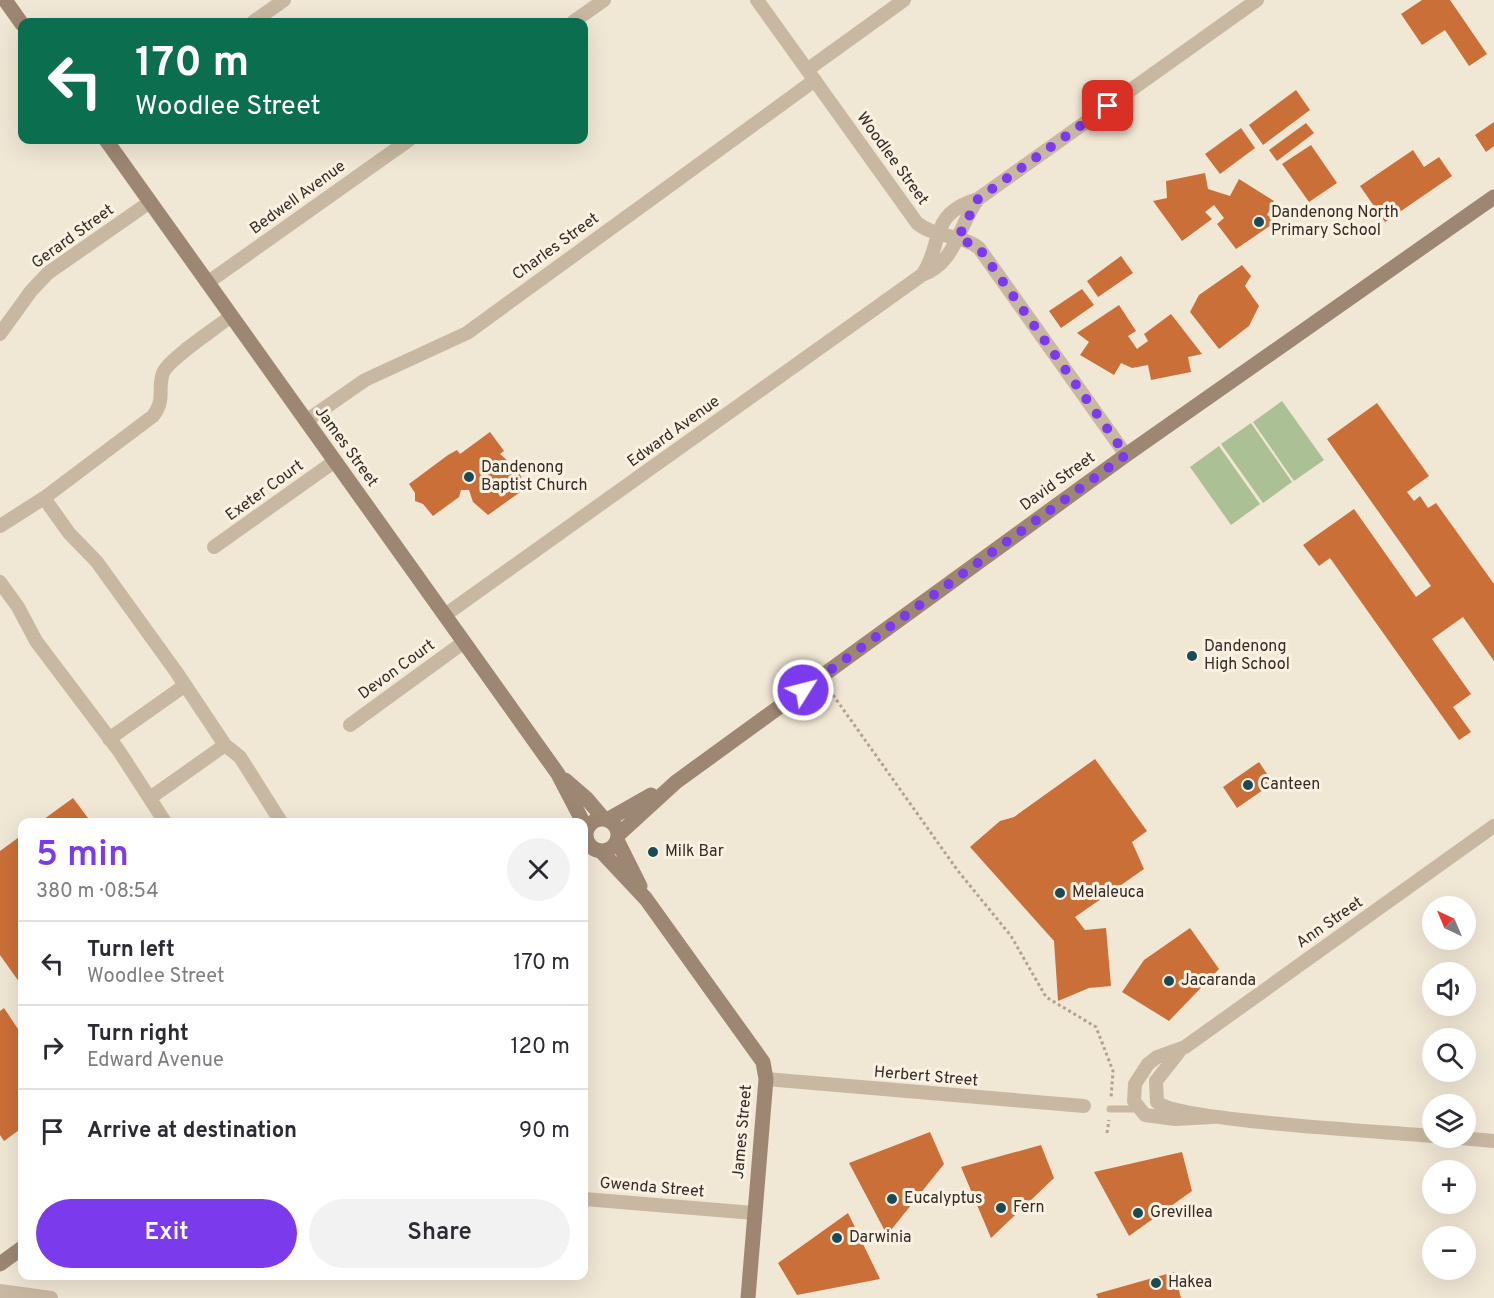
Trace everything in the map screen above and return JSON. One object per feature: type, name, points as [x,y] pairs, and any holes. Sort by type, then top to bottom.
[{"type":"street","points":[[5,0],[18,18]]},
{"type":"street","points":[[259,18],[284,0]]},
{"type":"street","points":[[579,18],[604,0]]},
{"type":"street","name":"Woodlee Street","points":[[757,0],[917,223],[979,248],[1126,455]]},
{"type":"street","name":"Charles Street","points":[[306,421],[365,380],[466,333],[811,75],[904,0]]},
{"type":"street","name":"Edward Avenue","points":[[922,275],[930,261],[937,233],[952,213],[978,199],[1257,0]]},
{"type":"street","name":"James Street","points":[[109,144],[558,774],[579,818]]},
{"type":"street","name":"Bedwell Avenue","points":[[207,283],[403,144]]},
{"type":"street","name":"David Street","points":[[617,838],[676,782],[1126,455],[1494,197]]},
{"type":"street","name":"Edward Avenue","points":[[445,615],[922,275],[940,266],[958,238],[978,199]]},
{"type":"street","name":"Gerard Street","points":[[0,334],[31,291],[48,273],[150,202]]},
{"type":"street","points":[[0,526],[44,498],[153,416],[162,400],[162,382],[168,365],[231,316]]},
{"type":"street","name":"Exeter Court","points":[[214,547],[335,461]]},
{"type":"street","points":[[44,498],[69,533],[97,562],[225,745],[240,758],[278,818]]},
{"type":"street","points":[[0,582],[36,641],[109,739],[162,818]]},
{"type":"street","name":"Devon Court","points":[[350,725],[464,642]]},
{"type":"street","points":[[109,739],[184,686]]},
{"type":"street","points":[[150,798],[225,745]]},
{"type":"street","name":"James Street","points":[[558,774],[587,799],[605,819]]},
{"type":"street","name":"David Street","points":[[605,819],[676,782]]},
{"type":"street","points":[[588,825],[593,821],[605,819],[615,825],[617,838],[611,848],[593,852]]},
{"type":"street","name":"Ann Street","points":[[1157,1102],[1155,1089],[1157,1078],[1185,1047],[1494,826]]},
{"type":"street","name":"James Street","points":[[617,838],[646,899],[763,1062],[766,1079],[748,1298]]},
{"type":"street","name":"James Street","points":[[593,852],[646,899]]},
{"type":"street","name":"Ann Street","points":[[1138,1109],[1133,1091],[1141,1073],[1157,1057],[1185,1047]]},
{"type":"street","name":"Herbert Street","points":[[766,1079],[1084,1106]]},
{"type":"street","points":[[1213,1117],[1165,1107],[1157,1102],[1138,1109],[1143,1115],[1154,1118],[1213,1117],[1422,1135]]},
{"type":"street","points":[[1476,1139],[1494,1141]]},
{"type":"street","name":"Gwenda Street","points":[[588,1199],[754,1213]]},
{"type":"street","points":[[0,1264],[18,1251]]},
{"type":"street","points":[[0,1291],[51,1298]]},
{"type":"lane","points":[[1110,1109],[1138,1109]]},
{"type":"path","points":[[833,694],[958,871],[1011,936],[1046,997],[1096,1027],[1113,1071]]},
{"type":"green space","points":[[1282,401],[1324,460],[1294,481],[1253,422]]},
{"type":"green space","points":[[1251,423],[1292,482],[1263,503],[1221,444]]},
{"type":"green space","points":[[1219,446],[1260,504],[1231,525],[1190,467]]},
{"type":"building","points":[[1422,0],[1450,0],[1487,54],[1469,66],[1445,30],[1422,45],[1401,14]]},
{"type":"building","points":[[1296,90],[1310,110],[1263,145],[1249,125]]},
{"type":"building","points":[[1494,122],[1494,146],[1486,152],[1475,135]]},
{"type":"building","points":[[1306,123],[1314,133],[1277,161],[1269,150]]},
{"type":"building","points":[[1241,128],[1255,148],[1220,174],[1205,154]]},
{"type":"building","points":[[1311,145],[1337,183],[1309,202],[1282,164]]},
{"type":"building","points":[[1413,150],[1424,167],[1439,157],[1452,176],[1385,222],[1360,186]]},
{"type":"building","points":[[1205,173],[1208,189],[1230,196],[1239,179],[1274,201],[1267,215],[1277,221],[1236,249],[1217,224],[1224,218],[1214,205],[1205,212],[1212,219],[1182,241],[1153,201],[1167,198],[1166,181]]},
{"type":"building","points":[[1121,256],[1133,273],[1098,297],[1087,281]]},
{"type":"building","points":[[1242,265],[1251,276],[1245,286],[1259,306],[1249,326],[1219,349],[1190,312],[1199,295]]},
{"type":"building","points":[[1082,289],[1094,305],[1061,328],[1049,311]]},
{"type":"building","points":[[1119,305],[1136,331],[1128,336],[1137,349],[1148,341],[1144,334],[1171,314],[1202,354],[1188,357],[1191,372],[1151,380],[1148,365],[1132,368],[1121,363],[1114,375],[1080,355],[1089,342],[1077,333]]},
{"type":"building","points":[[1377,403],[1429,476],[1407,492],[1414,501],[1420,496],[1428,508],[1436,503],[1494,584],[1494,661],[1463,617],[1432,639],[1471,694],[1453,707],[1471,732],[1459,740],[1330,558],[1319,566],[1303,545],[1354,509],[1416,597],[1431,586],[1327,439]]},
{"type":"building","name":"Dandenong Baptist Church","points":[[490,432],[504,451],[500,454],[518,470],[526,488],[488,515],[473,502],[469,490],[461,490],[459,497],[433,516],[423,504],[415,501],[415,493],[409,484],[448,455],[457,450],[460,454]]},
{"type":"building","name":"Melaleuca","points":[[1095,759],[1147,831],[1132,842],[1144,869],[1075,917],[1085,930],[1106,928],[1111,986],[1089,988],[1058,1001],[1054,941],[970,847],[1000,821],[1014,817]]},
{"type":"building","name":"Canteen","points":[[1259,762],[1273,783],[1237,808],[1223,787]]},
{"type":"building","points":[[73,798],[88,818],[46,818]]},
{"type":"building","points":[[18,838],[18,980],[0,955],[0,851]]},
{"type":"building","name":"Jacaranda","points":[[1190,928],[1219,969],[1169,1021],[1122,992],[1144,960]]},
{"type":"building","points":[[4,1008],[18,1029],[18,1131],[4,1141],[0,1135],[0,1011]]},
{"type":"building","name":"Eucalyptus","points":[[930,1132],[944,1164],[887,1235],[849,1163]]},
{"type":"building","name":"Fern","points":[[1041,1145],[1054,1178],[991,1238],[961,1167]]},
{"type":"building","name":"Grevillea","points":[[1182,1152],[1192,1191],[1129,1236],[1094,1172]]},
{"type":"building","name":"Darwinia","points":[[848,1213],[880,1279],[797,1295],[778,1263]]},
{"type":"building","name":"Hakea","points":[[1174,1272],[1181,1298],[1098,1298],[1096,1294]]},
{"type":"place","name":"Dandenong North Primary School","points":[[1259,222]]},
{"type":"place","name":"Dandenong Baptist Church","points":[[469,477]]},
{"type":"place","name":"Dandenong High School","points":[[1192,656]]},
{"type":"place","name":"Canteen","points":[[1248,785]]},
{"type":"place","name":"Milk Bar","points":[[653,852]]},
{"type":"place","name":"Melaleuca","points":[[1060,893]]},
{"type":"place","name":"Jacaranda","points":[[1169,981]]},
{"type":"place","name":"Eucalyptus","points":[[892,1199]]},
{"type":"place","name":"Fern","points":[[1001,1208]]},
{"type":"place","name":"Grevillea","points":[[1138,1213]]},
{"type":"place","name":"Darwinia","points":[[837,1238]]},
{"type":"place","name":"Hakea","points":[[1156,1283]]},
{"type":"route","points":[[803,690],[1126,455],[979,248],[958,238],[978,199],[1108,106]]}]
